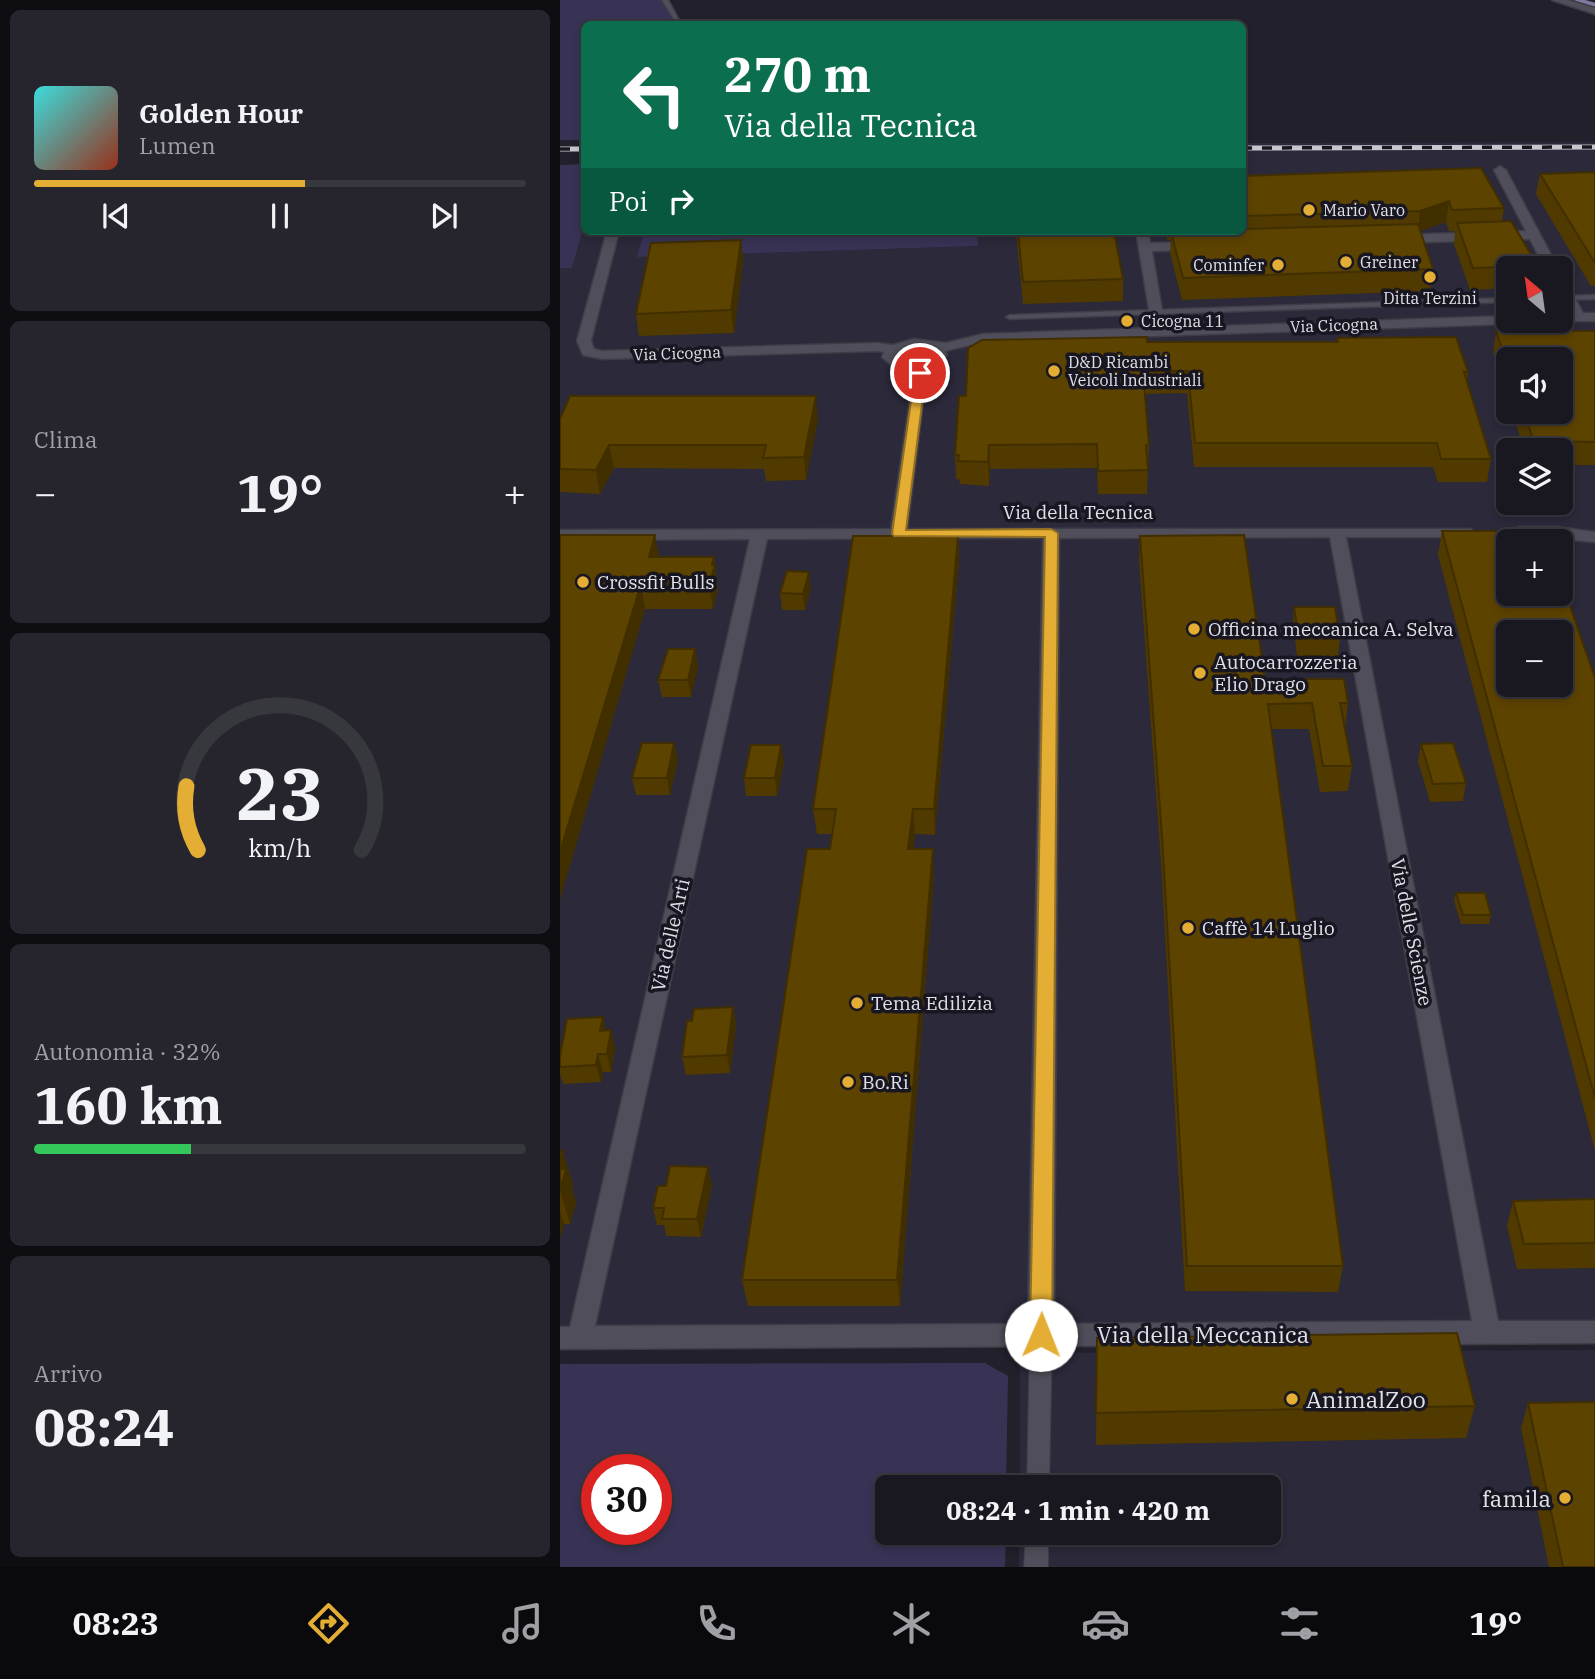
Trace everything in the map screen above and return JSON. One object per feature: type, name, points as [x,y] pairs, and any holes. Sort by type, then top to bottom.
[{"type":"street","points":[[1557,0],[1595,11]]},
{"type":"street","points":[[1500,170],[1545,256]]},
{"type":"street","name":"Via Cicogna","points":[[612,235],[584,341],[588,352],[602,355],[877,346],[893,349],[914,343],[935,347],[983,338],[1496,320]]},
{"type":"street","points":[[1143,235],[1159,331]]},
{"type":"street","points":[[1381,240],[1534,235]]},
{"type":"street","points":[[1145,247],[1214,245]]},
{"type":"street","points":[[1573,309],[1578,317]]},
{"type":"street","points":[[1573,317],[1595,317]]},
{"type":"street","points":[[893,349],[889,357],[896,364],[919,367],[937,359],[939,351],[935,347]]},
{"type":"street","points":[[898,534],[919,367]]},
{"type":"street","name":"Via delle Scienze","points":[[1337,532],[1487,1333]]},
{"type":"street","name":"Via della Tecnica","points":[[560,535],[1556,532],[1595,537]]},
{"type":"street","name":"Via delle Arti","points":[[570,1338],[760,533]]},
{"type":"street","points":[[1038,1475],[1051,533]]},
{"type":"street","name":"Via della Meccanica","points":[[570,1338],[1595,1332]]},
{"type":"street","points":[[1036,1567],[1037,1545]]},
{"type":"lane","points":[[665,0],[676,21]]},
{"type":"lane","points":[[1573,295],[1595,297]]},
{"type":"lane","points":[[1010,317],[1496,300]]},
{"type":"shaded area","points":[[560,0],[663,0],[673,21],[581,21],[581,140],[560,140]]},
{"type":"shaded area","points":[[1595,142],[1595,1324],[560,1341],[560,268],[572,268],[581,235],[643,235],[638,257],[977,246],[977,235],[1246,235],[1246,143]]},
{"type":"shaded area","points":[[581,164],[581,235],[572,268],[560,268],[560,165]]},
{"type":"shaded area","points":[[643,235],[977,235],[978,246],[637,257]]},
{"type":"shaded area","points":[[1595,1350],[1595,1567],[1019,1567],[1019,1545],[1281,1545],[1281,1475],[1020,1475],[1020,1353]]},
{"type":"shaded area","points":[[985,1363],[1008,1376],[1006,1475],[875,1475],[875,1545],[1006,1545],[1005,1567],[560,1567],[560,1364]]},
{"type":"building","points":[[1481,168],[1504,208],[1452,210],[1449,201],[1420,211],[1246,216],[1246,176]]},
{"type":"building","points":[[1595,172],[1595,263],[1540,174]]},
{"type":"building","points":[[1511,221],[1532,256],[1496,256],[1496,267],[1473,268],[1457,223]]},
{"type":"building","points":[[1418,224],[1433,269],[1183,278],[1172,235],[1246,235],[1246,229]]},
{"type":"building","points":[[1018,235],[1115,235],[1123,279],[1023,282]]},
{"type":"building","points":[[741,240],[731,310],[636,314],[651,243]]},
{"type":"building","points":[[1595,331],[1595,442],[1573,442],[1573,438],[1533,438],[1528,424],[1573,424],[1573,347],[1501,347],[1497,333]]},
{"type":"building","points":[[1147,337],[1147,342],[1338,342],[1337,338],[1456,337],[1491,459],[1441,459],[1437,443],[1195,443],[1188,371],[1143,371],[1149,445],[1146,445],[1148,470],[1098,471],[1097,444],[989,445],[988,462],[958,461],[959,455],[955,455],[959,396],[966,396],[968,348],[982,340]]},
{"type":"building","points":[[570,396],[816,396],[804,457],[763,458],[766,445],[609,445],[596,470],[560,469],[560,419]]},
{"type":"building","points":[[1442,531],[1496,531],[1496,606],[1570,606],[1595,678],[1595,1098]]},
{"type":"building","points":[[560,535],[655,535],[649,557],[714,557],[712,565],[715,565],[709,585],[641,584],[560,852]]},
{"type":"building","points":[[1244,535],[1265,679],[1344,679],[1348,703],[1340,703],[1352,766],[1323,766],[1312,703],[1268,704],[1343,1266],[1187,1266],[1162,836],[1140,536]]},
{"type":"building","points":[[853,536],[958,536],[934,809],[913,809],[908,849],[933,849],[897,1280],[742,1280],[807,849],[830,849],[836,809],[813,809]]},
{"type":"building","points":[[787,571],[809,572],[803,594],[780,593]]},
{"type":"building","points":[[1294,607],[1335,607],[1340,639],[1299,639]]},
{"type":"building","points":[[668,649],[695,649],[688,680],[658,680]]},
{"type":"building","points":[[642,743],[674,743],[667,778],[632,778]]},
{"type":"building","points":[[1453,743],[1466,783],[1433,784],[1421,744]]},
{"type":"building","points":[[751,745],[781,745],[775,778],[744,778]]},
{"type":"building","points":[[1456,893],[1485,893],[1491,915],[1463,915]]},
{"type":"building","points":[[733,1007],[727,1055],[682,1057],[687,1021],[692,1021],[694,1009]]},
{"type":"building","points":[[603,1017],[600,1031],[611,1030],[607,1054],[598,1054],[596,1065],[560,1067],[567,1019]]},
{"type":"building","points":[[670,1166],[708,1167],[697,1219],[662,1219],[664,1208],[653,1208],[658,1186],[666,1186]]},
{"type":"building","points":[[560,1169],[566,1169],[560,1190]]},
{"type":"building","points":[[1595,1199],[1595,1243],[1524,1244],[1513,1201]]},
{"type":"building","points":[[1457,1333],[1475,1406],[1096,1413],[1097,1338]]},
{"type":"building","name":"famila","points":[[1595,1402],[1595,1567],[1563,1567],[1528,1403]]},
{"type":"waterway","points":[[1577,0],[1595,5]]},
{"type":"railway","points":[[1246,148],[1595,147]]},
{"type":"railway","points":[[560,149],[581,149]]},
{"type":"place","name":"Mario Varo","points":[[1309,210]]},
{"type":"place","name":"Greiner","points":[[1346,262]]},
{"type":"place","name":"Cominfer","points":[[1278,265]]},
{"type":"place","name":"Ditta Terzini","points":[[1430,277]]},
{"type":"place","name":"Cicogna 11","points":[[1127,321]]},
{"type":"place","name":"D&D Ricambi Veicoli Industriali","points":[[1054,371]]},
{"type":"place","name":"Crossfit Bulls","points":[[583,582]]},
{"type":"place","name":"Officina meccanica A. Selva","points":[[1194,629]]},
{"type":"place","name":"Autocarrozzeria Elio Drago","points":[[1200,673]]},
{"type":"place","name":"Caffè 14 Luglio","points":[[1188,928]]},
{"type":"place","name":"Tema Edilizia","points":[[857,1003]]},
{"type":"place","name":"Bo.Ri","points":[[848,1082]]},
{"type":"place","name":"AnimalZoo","points":[[1292,1399]]},
{"type":"place","name":"famila","points":[[1565,1498]]},
{"type":"route","points":[[920,373],[898,534],[1051,533],[1041,1335]]}]
